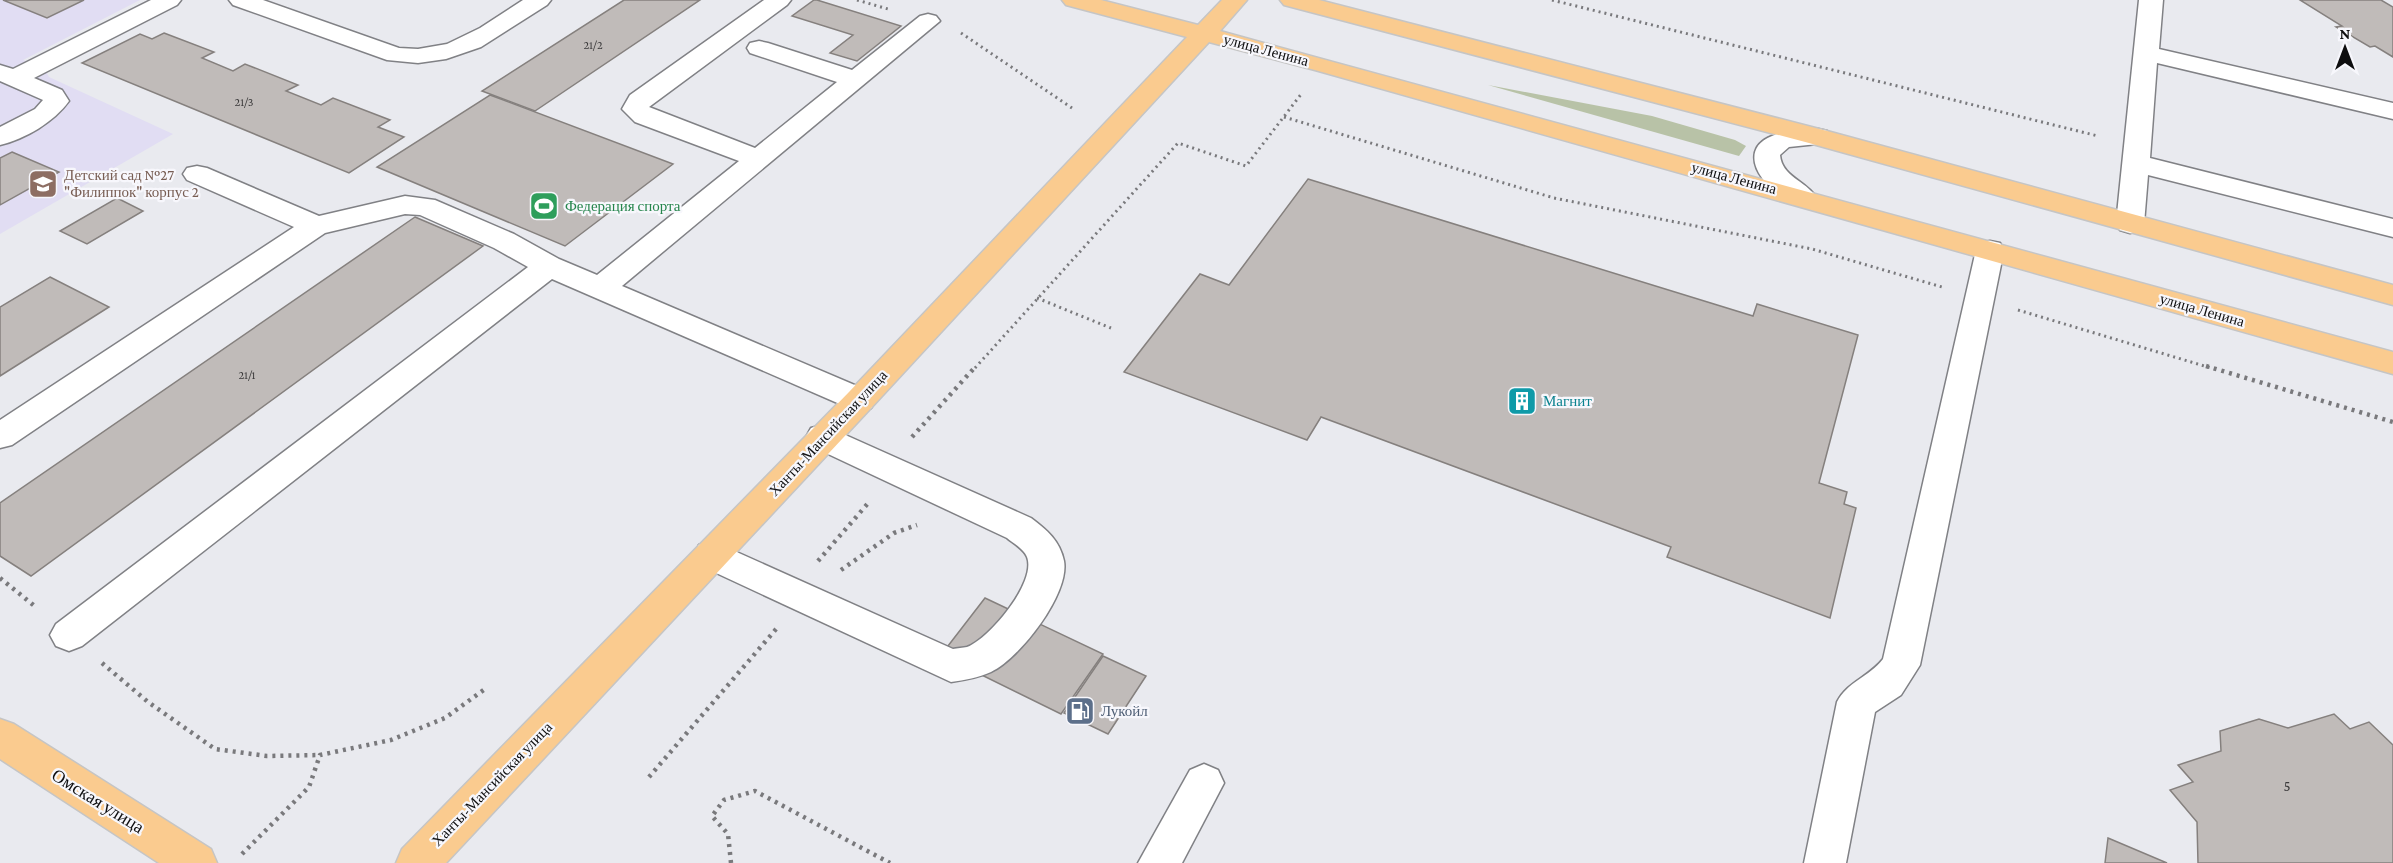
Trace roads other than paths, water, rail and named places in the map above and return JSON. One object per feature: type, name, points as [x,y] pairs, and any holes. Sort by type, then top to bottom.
[{"type":"main road","name":"улица Ленина","points":[[1074,0],[1324,65],[2393,363]]},
{"type":"main road","name":"Ханты-Мансийская улица","points":[[417,863],[860,399],[1235,0]]},
{"type":"main road","points":[[1292,0],[1818,137],[2130,225],[2393,295]]},
{"type":"main road","name":"Омская улица","points":[[0,738],[196,863]]},
{"type":"street","points":[[7,75],[169,0]]},
{"type":"street","points":[[241,0],[396,55],[417,57],[439,55],[460,49],[539,0]]},
{"type":"street","points":[[759,159],[644,116],[635,109],[639,100],[779,0]]},
{"type":"street","points":[[2130,225],[2151,0]]},
{"type":"street","points":[[601,288],[928,21]]},
{"type":"street","points":[[759,48],[856,80]]},
{"type":"street","points":[[2146,53],[2393,111]]},
{"type":"street","points":[[0,137],[44,114],[56,101],[53,95],[7,75]]},
{"type":"street","points":[[1802,197],[1779,182],[1771,173],[1766,158],[1768,149],[1775,142],[1788,138],[1818,137]]},
{"type":"street","points":[[2136,154],[2393,228]]},
{"type":"street","points":[[197,174],[316,226]]},
{"type":"street","points":[[0,436],[316,226],[405,205],[425,206],[504,241],[549,266],[860,399]]},
{"type":"street","points":[[1825,863],[1857,702],[1887,683],[1901,665],[1990,250]]},
{"type":"street","points":[[69,634],[549,266]]},
{"type":"street","points":[[712,555],[951,666],[977,661],[1003,642],[1039,595],[1047,569],[1043,550],[1019,528],[891,467],[823,438]]},
{"type":"street","points":[[1159,863],[1204,783]]},
{"type":"place","name":"Детский сад №27 \"Филиппок\" корпус 2","points":[[43,184]]},
{"type":"place","name":"Федерация спорта","points":[[544,206]]},
{"type":"place","name":"Магнит","points":[[1522,401]]},
{"type":"place","name":"Лукойл","points":[[1080,711]]}]
